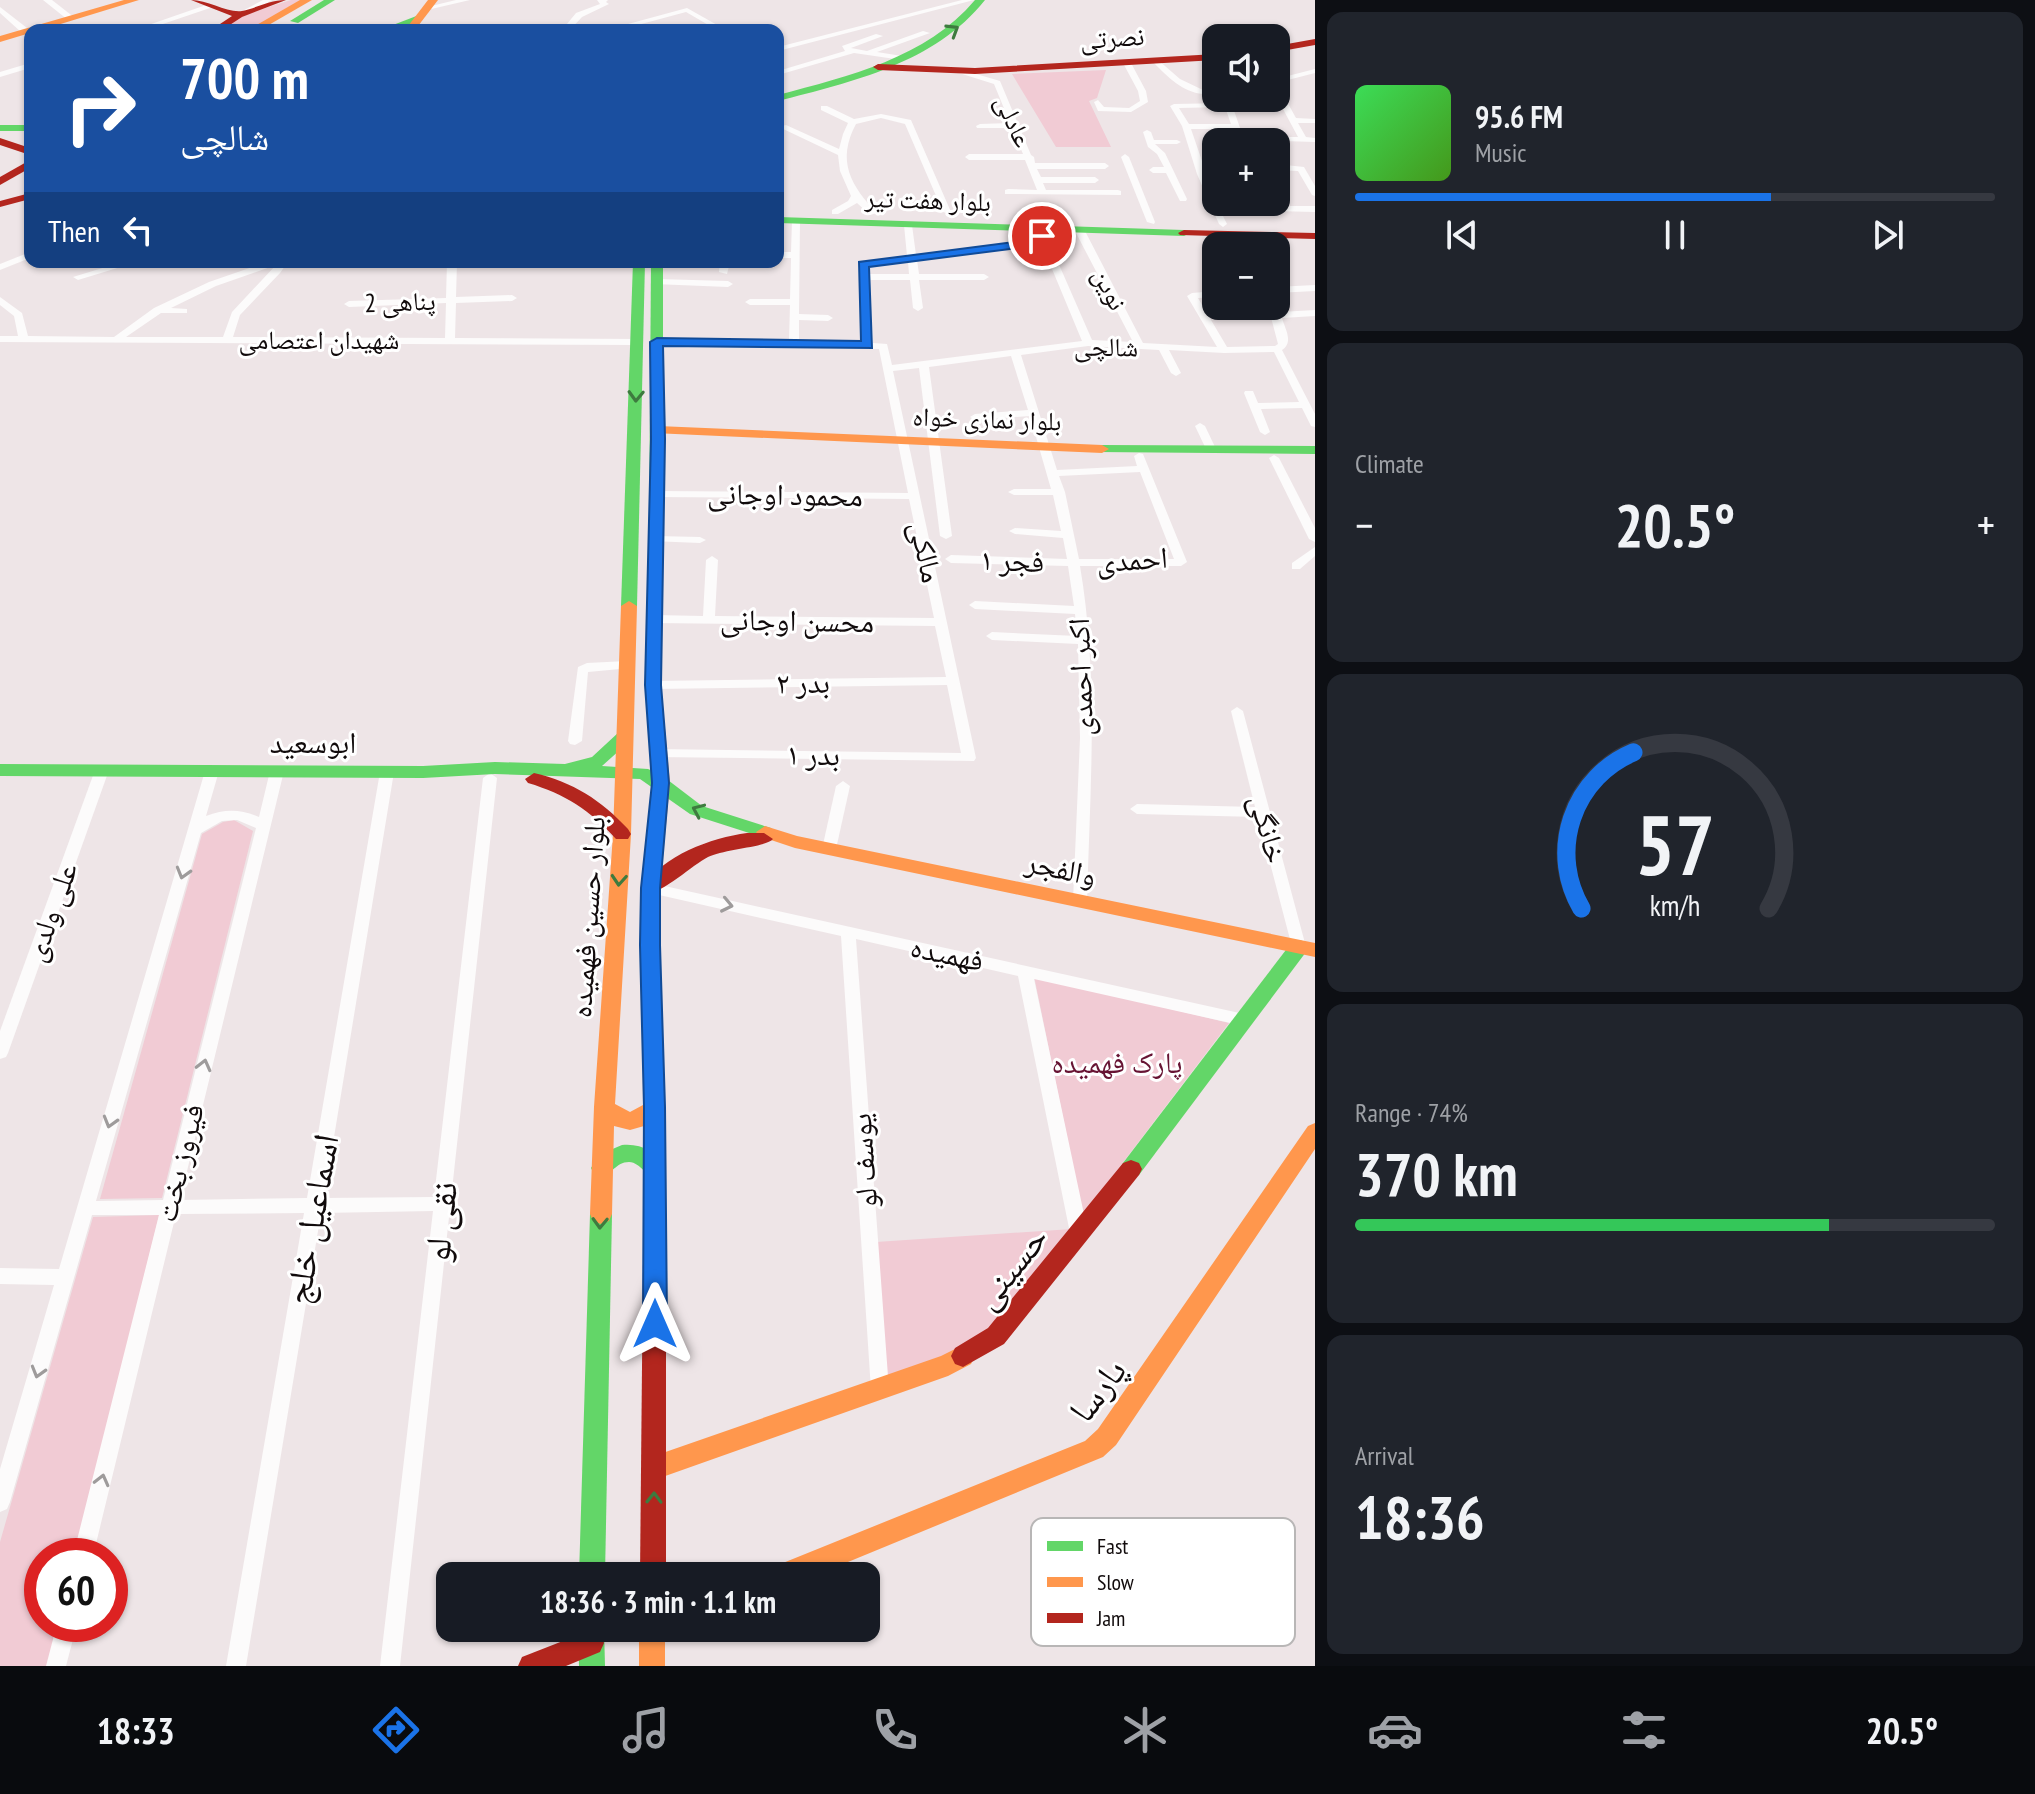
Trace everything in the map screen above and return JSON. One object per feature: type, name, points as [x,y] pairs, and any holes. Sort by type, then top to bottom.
[{"type":"main road","points":[[48,24],[134,0]]},
{"type":"main road","points":[[225,24],[239,15],[281,0]]},
{"type":"main road","points":[[264,24],[307,0]]},
{"type":"main road","points":[[289,24],[330,0]]},
{"type":"main road","points":[[784,105],[914,59],[967,21],[977,10],[980,0]]},
{"type":"main road","points":[[204,3],[239,15]]},
{"type":"main road","points":[[399,24],[422,14]]},
{"type":"main road","points":[[1290,46],[1315,42]]},
{"type":"main road","name":"نصرتی","points":[[914,59],[962,71],[1202,58]]},
{"type":"main road","points":[[784,96],[872,60],[914,59]]},
{"type":"main road","name":"نصرتی","points":[[914,59],[1012,69]]},
{"type":"main road","points":[[0,128],[24,128]]},
{"type":"main road","points":[[0,128],[24,137]]},
{"type":"main road","points":[[0,141],[24,150]]},
{"type":"main road","points":[[0,182],[24,167]]},
{"type":"main road","points":[[0,194],[24,180]]},
{"type":"main road","points":[[0,204],[24,198]]},
{"type":"main road","name":"بلوار هفت تیر","points":[[784,210],[1151,222],[1175,229]]},
{"type":"main road","name":"بلوار هفت تیر","points":[[787,220],[1041,233],[1175,229],[1315,236]]},
{"type":"main road","name":"بلوار هفت تیر","points":[[1203,230],[1223,224],[1315,225]]},
{"type":"main road","name":"بلوار حسین فهمیده","points":[[640,268],[658,434],[653,685],[656,753],[661,783],[651,888],[655,1107],[653,1562]]},
{"type":"main road","name":"بلوار حسین فهمیده","points":[[592,1562],[604,1107],[622,834],[627,665],[647,342],[657,268]]},
{"type":"main road","name":"بلوار نمازی خواه","points":[[658,434],[933,447],[1050,459],[1142,463],[1315,458]]},
{"type":"main road","name":"بلوار نمازی خواه","points":[[1050,459],[1211,449],[1315,450]]},
{"type":"main road","points":[[563,771],[594,765],[614,750],[625,736]]},
{"type":"main road","name":"ابوسعید","points":[[0,770],[423,772],[467,768],[625,772],[644,774],[661,783]]},
{"type":"main road","points":[[423,772],[537,779],[568,787],[593,803],[622,834]]},
{"type":"main road","points":[[661,783],[696,810],[795,842]]},
{"type":"main road","points":[[651,888],[683,858],[716,842],[744,838],[795,842]]},
{"type":"main road","name":"والفجر","points":[[795,842],[1307,949]]},
{"type":"main road","name":"حسینی","points":[[654,1468],[948,1365],[996,1336],[1244,1020],[1307,949]]},
{"type":"main road","points":[[604,1107],[611,1117],[622,1122],[636,1122],[648,1117],[655,1107]]},
{"type":"main road","name":"پارسا","points":[[816,1562],[1094,1449],[1107,1437],[1315,1132]]},
{"type":"main road","points":[[602,1168],[609,1158],[622,1152],[636,1152],[648,1158],[655,1169]]},
{"type":"main road","points":[[531,1666],[577,1642]]},
{"type":"main road","points":[[591,1642],[592,1666]]},
{"type":"main road","points":[[652,1642],[652,1666]]},
{"type":"street","points":[[47,0],[71,18]]},
{"type":"street","points":[[239,15],[268,0]]},
{"type":"street","points":[[422,14],[466,0]]},
{"type":"street","points":[[571,24],[579,15],[605,4],[600,1],[604,0]]},
{"type":"street","points":[[784,47],[970,0]]},
{"type":"street","points":[[153,24],[204,3]]},
{"type":"street","points":[[0,9],[10,34]]},
{"type":"street","points":[[628,24],[644,17],[654,18],[687,10],[712,24]]},
{"type":"street","points":[[644,17],[649,24]]},
{"type":"street","points":[[879,36],[837,49],[854,51],[872,60],[926,33]]},
{"type":"street","points":[[784,71],[854,51]]},
{"type":"street","points":[[1157,61],[1177,81],[1200,92]]},
{"type":"street","points":[[1100,106],[1131,110],[1144,102],[1142,91],[1127,63]]},
{"type":"street","points":[[0,75],[24,67]]},
{"type":"street","points":[[997,83],[1012,69]]},
{"type":"street","name":"عادلی","points":[[962,71],[997,83],[1043,193]]},
{"type":"street","points":[[1290,78],[1313,74]]},
{"type":"street","points":[[1202,105],[1174,106],[1186,126],[1202,175]]},
{"type":"street","points":[[824,108],[853,122],[881,116],[908,122],[947,212]]},
{"type":"street","points":[[1186,126],[1235,127],[1230,112]]},
{"type":"street","points":[[1289,112],[1303,139]]},
{"type":"street","points":[[1293,120],[1315,121]]},
{"type":"street","points":[[853,122],[841,153],[855,197],[873,213]]},
{"type":"street","points":[[980,126],[1016,125]]},
{"type":"street","points":[[784,127],[841,153]]},
{"type":"street","points":[[1147,132],[1183,199]]},
{"type":"street","points":[[1290,139],[1315,140]]},
{"type":"street","points":[[1151,142],[1177,142]]},
{"type":"street","points":[[969,157],[1105,166]]},
{"type":"street","points":[[1125,157],[1151,222]]},
{"type":"street","points":[[1290,168],[1315,169]]},
{"type":"street","points":[[1301,169],[1313,188]]},
{"type":"street","points":[[1153,170],[1169,170]]},
{"type":"street","points":[[1039,180],[1095,180]]},
{"type":"street","points":[[1174,181],[1202,181]]},
{"type":"street","points":[[1008,192],[1118,193]]},
{"type":"street","points":[[835,212],[852,203],[855,197]]},
{"type":"street","points":[[1290,209],[1315,209]]},
{"type":"street","points":[[1219,216],[1223,224]]},
{"type":"street","points":[[787,220],[795,255],[794,343]]},
{"type":"street","points":[[908,225],[918,308]]},
{"type":"street","name":"نوین","points":[[1080,231],[1140,347]]},
{"type":"street","points":[[647,342],[868,345],[863,264],[1025,244],[1041,233],[1088,343]]},
{"type":"street","points":[[784,255],[795,255]]},
{"type":"street","points":[[0,267],[24,257]]},
{"type":"street","points":[[78,277],[110,268]]},
{"type":"street","points":[[117,339],[181,296],[263,268]]},
{"type":"street","points":[[227,340],[240,307],[276,268]]},
{"type":"street","points":[[450,341],[452,268]]},
{"type":"street","points":[[864,277],[984,277]]},
{"type":"street","points":[[657,282],[728,284]]},
{"type":"street","points":[[1290,289],[1315,288]]},
{"type":"street","points":[[1202,295],[1192,296],[1202,313]]},
{"type":"street","name":"پناهی 2","points":[[349,304],[512,298]]},
{"type":"street","points":[[0,300],[19,315],[23,338]]},
{"type":"street","points":[[750,302],[794,302]]},
{"type":"street","points":[[157,310],[184,311]]},
{"type":"street","points":[[1290,312],[1315,313]]},
{"type":"street","points":[[794,317],[828,318]]},
{"type":"street","points":[[1206,320],[1224,350]]},
{"type":"street","points":[[1278,320],[1284,340],[1277,349],[1315,424]]},
{"type":"street","name":"شهیدان اعتصامی","points":[[0,339],[647,342]]},
{"type":"street","name":"شالچی","points":[[888,369],[924,367],[1088,343],[1224,350],[1277,349]]},
{"type":"street","name":"مالکی","points":[[868,345],[883,346],[969,758]]},
{"type":"street","points":[[1163,348],[1176,373]]},
{"type":"street","name":"اکبر احمدی","points":[[1015,352],[1059,492],[1074,563],[1084,640],[1080,901]]},
{"type":"street","points":[[924,367],[946,536]]},
{"type":"street","points":[[1249,393],[1265,432]]},
{"type":"street","points":[[1254,406],[1305,405]]},
{"type":"street","points":[[975,417],[1035,413]]},
{"type":"street","points":[[1200,426],[1211,449]]},
{"type":"street","points":[[1274,458],[1315,539]]},
{"type":"street","name":"احمدی","points":[[1074,563],[1181,562],[1142,463]]},
{"type":"street","points":[[1014,492],[1059,492]]},
{"type":"street","name":"محمود اوجانی","points":[[656,494],[914,496]]},
{"type":"street","points":[[1015,531],[1068,535]]},
{"type":"street","points":[[655,539],[700,540]]},
{"type":"street","points":[[1296,566],[1315,550]]},
{"type":"street","name":"فجر ۱","points":[[951,559],[1074,563]]},
{"type":"street","points":[[709,620],[712,560]]},
{"type":"street","points":[[975,605],[1079,610]]},
{"type":"street","name":"محسن اوجانی","points":[[654,619],[941,622]]},
{"type":"street","points":[[992,636],[1084,640]]},
{"type":"street","points":[[575,741],[582,670],[587,667],[627,665]]},
{"type":"street","name":"بدر ۲","points":[[653,685],[953,681]]},
{"type":"street","name":"خانگی","points":[[1237,711],[1263,812],[1307,949]]},
{"type":"street","name":"بدر ۱","points":[[656,753],[969,758]]},
{"type":"street","name":"علی ولدی","points":[[0,1053],[102,770]]},
{"type":"street","points":[[0,1502],[212,771]]},
{"type":"street","name":"فیروز بخت","points":[[87,1538],[277,771]]},
{"type":"street","name":"اسماعیل خلج","points":[[236,1666],[387,772]]},
{"type":"street","name":"نقی لو","points":[[390,1666],[490,778]]},
{"type":"street","points":[[829,849],[843,786]]},
{"type":"street","points":[[1137,809],[1263,812]]},
{"type":"street","points":[[195,831],[206,821],[221,815],[238,814],[253,818],[263,826]]},
{"type":"street","name":"فهمیده","points":[[651,888],[1244,1020]]},
{"type":"street","name":"یوسف لو","points":[[848,932],[880,1390]]},
{"type":"street","points":[[1025,971],[1079,1233]]},
{"type":"street","points":[[86,1208],[442,1204]]},
{"type":"street","points":[[0,1276],[65,1277]]},
{"type":"street","points":[[56,1666],[62,1642]]},
{"type":"green space","points":[[291,0],[303,0],[261,24],[230,24],[243,15]]},
{"type":"green space","points":[[1106,70],[1097,98],[1089,101],[1111,147],[1056,147],[1012,74]]},
{"type":"green space","points":[[234,820],[253,831],[162,1198],[100,1199],[202,834],[223,822]]},
{"type":"green space","name":"پارک فهمیده","points":[[1034,976],[1229,1023],[1083,1215]]},
{"type":"green space","points":[[159,1215],[80,1538],[24,1538],[24,1642],[55,1642],[49,1666],[0,1666],[0,1542],[93,1217]]},
{"type":"green space","points":[[1072,1229],[993,1331],[946,1360],[886,1381],[876,1242]]},
{"type":"traffic: fast","points":[[295,21],[330,0]]},
{"type":"traffic: fast","points":[[784,96],[860,75],[916,52],[963,20],[980,0]]},
{"type":"traffic: fast","points":[[402,24],[419,18]]},
{"type":"traffic: fast","points":[[0,128],[24,128]]},
{"type":"traffic: fast","points":[[784,220],[1184,233]]},
{"type":"traffic: fast","points":[[629,606],[639,268]]},
{"type":"traffic: fast","points":[[656,534],[657,268]]},
{"type":"traffic: fast","points":[[1102,449],[1315,450]]},
{"type":"traffic: fast","points":[[563,771],[598,761],[625,736]]},
{"type":"traffic: fast","points":[[0,770],[423,772],[495,768],[642,773],[654,778],[696,810],[765,832]]},
{"type":"traffic: fast","points":[[1131,1169],[1299,947]]},
{"type":"traffic: fast","points":[[602,1168],[615,1157],[629,1153],[642,1157],[655,1169]]},
{"type":"traffic: fast","points":[[592,1562],[601,1214]]},
{"type":"traffic: fast","points":[[591,1642],[592,1666]]},
{"type":"traffic: slow","points":[[52,24],[134,0]]},
{"type":"traffic: slow","points":[[264,24],[307,0]]},
{"type":"traffic: slow","points":[[415,24],[433,0]]},
{"type":"traffic: slow","points":[[0,39],[24,32]]},
{"type":"traffic: slow","points":[[658,430],[1102,449]]},
{"type":"traffic: slow","points":[[655,1159],[650,945],[651,888],[661,783],[653,685],[656,534]]},
{"type":"traffic: slow","points":[[601,1214],[604,1107],[622,834],[629,606]]},
{"type":"traffic: slow","points":[[765,832],[795,842],[1315,950]]},
{"type":"traffic: slow","points":[[604,1107],[616,1118],[630,1121],[643,1117],[655,1107]]},
{"type":"traffic: slow","points":[[816,1562],[1094,1449],[1107,1437],[1315,1132]]},
{"type":"traffic: slow","points":[[654,1468],[948,1365],[963,1356]]},
{"type":"traffic: slow","points":[[652,1642],[652,1666]]},
{"type":"traffic: jam","points":[[196,0],[239,15]]},
{"type":"traffic: jam","points":[[225,24],[239,15],[281,0]]},
{"type":"traffic: jam","points":[[1290,46],[1315,42]]},
{"type":"traffic: jam","points":[[878,67],[975,71],[1202,58]]},
{"type":"traffic: jam","points":[[0,141],[24,150]]},
{"type":"traffic: jam","points":[[0,182],[24,167]]},
{"type":"traffic: jam","points":[[0,204],[24,198]]},
{"type":"traffic: jam","points":[[1184,233],[1315,236]]},
{"type":"traffic: jam","points":[[534,779],[560,786],[583,798],[622,834]]},
{"type":"traffic: jam","points":[[651,888],[676,867],[703,852],[731,842],[764,839]]},
{"type":"traffic: jam","points":[[653,1562],[655,1159]]},
{"type":"traffic: jam","points":[[963,1356],[996,1336],[1131,1169]]},
{"type":"traffic: jam","points":[[531,1666],[591,1643]]},
{"type":"route","points":[[655,1324],[655,1107],[650,945],[651,888],[661,783],[656,753],[653,685],[657,342],[868,345],[863,264],[1025,244],[1042,236]]}]
